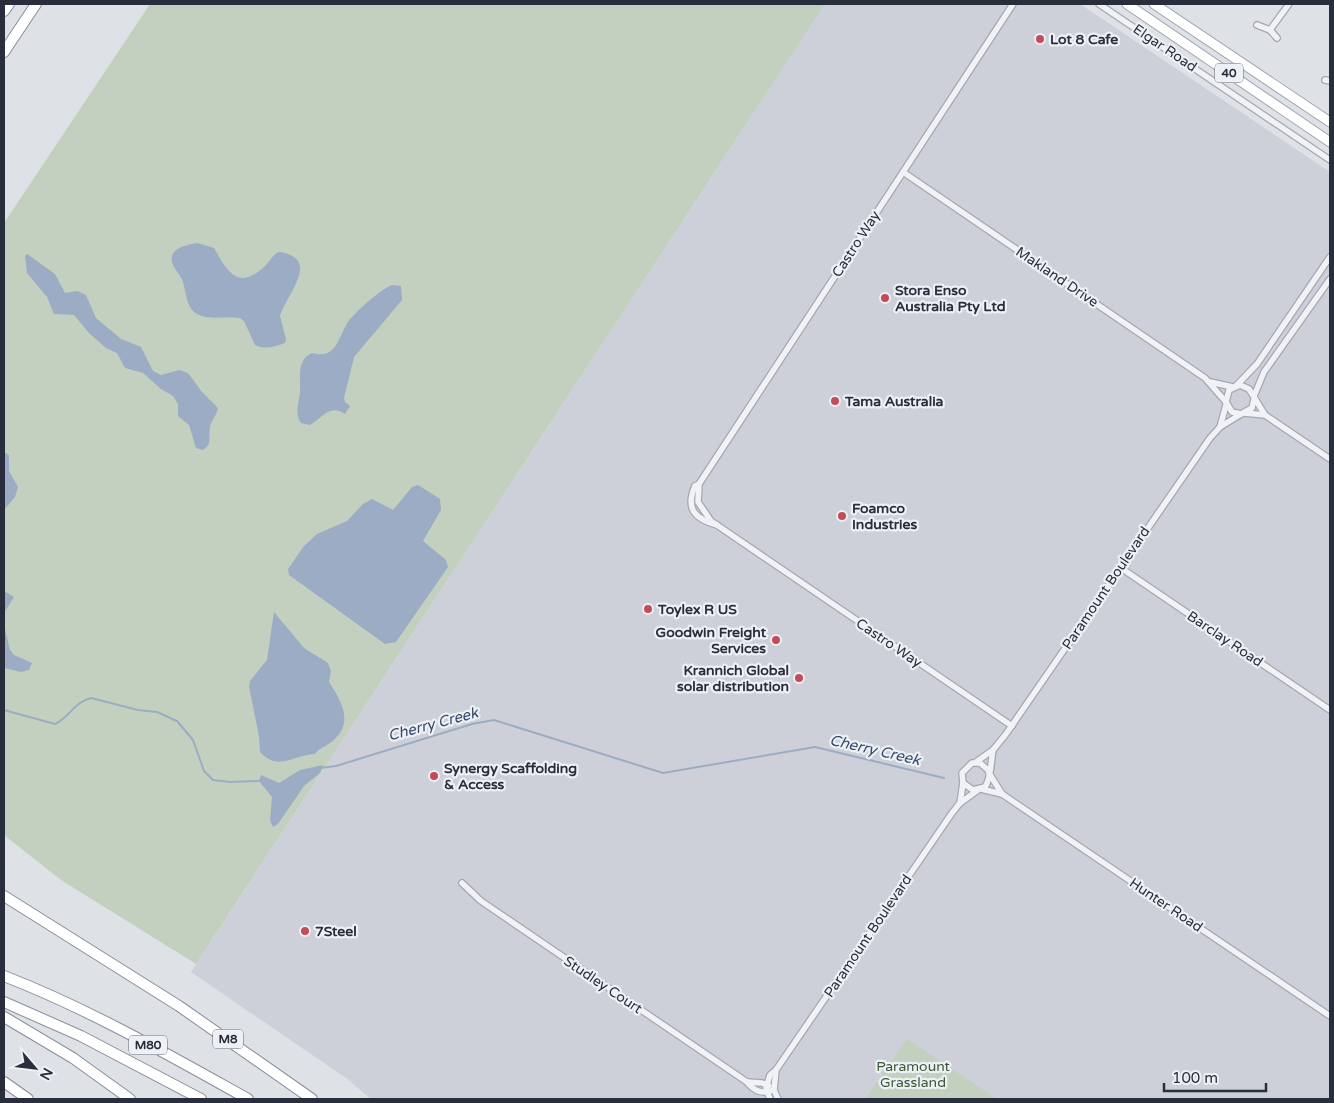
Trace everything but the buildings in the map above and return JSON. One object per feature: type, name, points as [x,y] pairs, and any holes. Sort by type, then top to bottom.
[{"type":"highway","points":[[4,11],[9,4]]},
{"type":"highway","points":[[4,52],[36,4]]},
{"type":"highway","name":"M8","points":[[4,896],[179,1006],[312,1099]]},
{"type":"highway","points":[[4,970],[46,993]]},
{"type":"highway","name":"M80","points":[[4,976],[46,993],[248,1099]]},
{"type":"highway","name":"M80","points":[[4,1002],[81,1036],[200,1099]]},
{"type":"highway","points":[[4,1017],[66,1054],[130,1099]]},
{"type":"highway","points":[[4,1082],[28,1099]]},
{"type":"main road","name":"40","points":[[1127,4],[1330,142]]},
{"type":"main road","name":"40","points":[[1154,4],[1330,122]]},
{"type":"street","name":"Castro Way","points":[[1012,726],[717,525],[700,508],[697,497],[700,484],[1013,4]]},
{"type":"street","name":"Elgar Road","points":[[1099,4],[1330,160]]},
{"type":"street","points":[[1270,30],[1289,4]]},
{"type":"street","points":[[1257,25],[1270,30],[1277,38]]},
{"type":"street","name":"Makland Drive","points":[[903,172],[1210,382],[1226,403]]},
{"type":"street","points":[[1265,415],[1232,412],[1226,403],[1227,394],[1257,364],[1330,257]]},
{"type":"street","points":[[1243,414],[1252,408],[1264,372],[1330,279]]},
{"type":"street","name":"Makland Drive","points":[[1210,382],[1234,387]]},
{"type":"street","points":[[1234,387],[1245,386],[1265,415],[1330,460]]},
{"type":"street","name":"Paramount Boulevard","points":[[1220,427],[1226,403]]},
{"type":"street","name":"Paramount Boulevard","points":[[976,762],[993,750],[1012,726],[1207,442],[1220,427],[1243,414]]},
{"type":"street","name":"Barclay Road","points":[[1121,568],[1330,710]]},
{"type":"street","name":"Paramount Boulevard","points":[[989,772],[993,750]]},
{"type":"street","points":[[976,762],[984,765],[989,772],[988,783],[979,790],[969,789],[963,783],[964,769],[976,762]]},
{"type":"street","name":"Hunter Road","points":[[989,772],[1002,794]]},
{"type":"street","name":"Paramount Boulevard","points":[[960,804],[963,783]]},
{"type":"street","name":"Paramount Boulevard","points":[[766,1088],[770,1075],[776,1070],[960,804],[979,790]]},
{"type":"street","name":"Hunter Road","points":[[979,790],[1002,794],[1330,1016]]},
{"type":"street","name":"Studley Court","points":[[462,883],[481,901],[747,1082],[774,1090]]},
{"type":"street","name":"Paramount Boulevard","points":[[774,1090],[776,1070]]},
{"type":"street","points":[[766,1088],[770,1099]]},
{"type":"street","points":[[774,1090],[778,1099]]},
{"type":"shaded area","points":[[825,4],[1080,4],[1330,172],[1330,1099],[371,1099],[346,1078],[191,972]]},
{"type":"green space","points":[[150,4],[825,4],[196,964],[61,880],[4,835],[4,223]]},
{"type":"green space","name":"Paramount Grassland","points":[[907,1039],[997,1099],[865,1099]]},
{"type":"water","points":[[197,243],[214,248],[229,271],[240,278],[256,274],[279,252],[292,256],[298,261],[300,269],[298,278],[280,316],[286,339],[285,343],[277,346],[259,347],[255,345],[244,321],[240,318],[204,317],[191,309],[183,282],[173,265],[172,255],[178,249]]},
{"type":"water","points":[[27,254],[55,274],[65,293],[77,291],[86,295],[96,318],[121,339],[141,347],[153,371],[161,375],[179,370],[188,373],[202,392],[218,408],[210,425],[209,443],[206,448],[203,450],[196,448],[189,425],[178,416],[178,404],[173,396],[161,389],[143,373],[125,368],[117,353],[106,348],[89,333],[74,315],[54,314],[47,297],[27,273],[25,256]]},
{"type":"water","points":[[392,285],[401,286],[402,300],[354,357],[344,398],[345,402],[350,406],[345,414],[335,410],[327,413],[310,425],[301,423],[297,412],[300,392],[300,370],[304,360],[312,353],[327,353],[332,350],[352,317],[375,296]]},
{"type":"water","points":[[4,452],[9,455],[9,471],[18,487],[15,497],[4,510]]},
{"type":"water","points":[[418,485],[440,499],[441,510],[423,541],[446,560],[448,567],[396,642],[385,644],[289,575],[288,569],[304,546],[317,534],[347,521],[363,504],[372,499],[393,510],[412,487]]},
{"type":"water","points":[[4,591],[14,597],[4,613]]},
{"type":"water","points":[[274,612],[304,648],[328,663],[331,671],[329,682],[339,698],[344,715],[342,731],[315,754],[280,762],[267,758],[260,752],[259,736],[249,687],[250,681],[267,660]]},
{"type":"water","points":[[4,625],[10,650],[14,655],[32,663],[29,670],[21,672],[4,668]]},
{"type":"water","points":[[323,765],[320,773],[304,786],[278,824],[273,827],[270,820],[272,797],[259,781],[261,775],[279,783],[300,770]]},
{"type":"waterway","name":"Cherry Creek","points":[[4,710],[55,724],[65,718],[80,703],[91,698],[138,710],[157,712],[177,721],[193,740],[204,771],[213,780],[230,782],[259,781]]},
{"type":"waterway","name":"Cherry Creek","points":[[320,768],[336,766],[472,724],[494,720],[663,773],[815,747],[944,778]]},
{"type":"place","name":"Lot 8 Cafe","points":[[1040,39]]},
{"type":"place","name":"Stora Enso Australia Pty Ltd","points":[[885,298]]},
{"type":"place","name":"Tama Australia","points":[[835,401]]},
{"type":"place","name":"Foamco Industries","points":[[842,516]]},
{"type":"place","name":"Toylex R US","points":[[648,609]]},
{"type":"place","name":"Goodwin Freight Services","points":[[776,640]]},
{"type":"place","name":"Krannich Global solar distribution","points":[[799,678]]},
{"type":"place","name":"Synergy Scaffolding & Access","points":[[434,776]]},
{"type":"place","name":"7Steel","points":[[305,931]]}]
